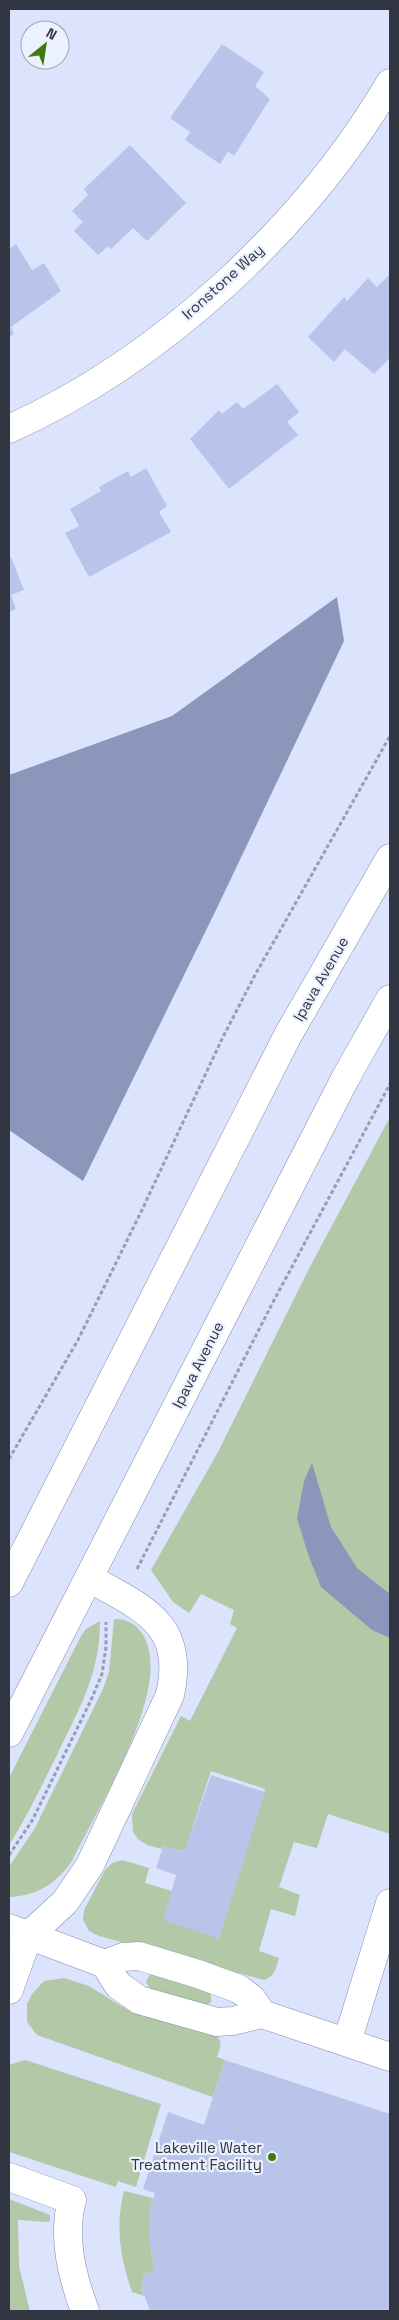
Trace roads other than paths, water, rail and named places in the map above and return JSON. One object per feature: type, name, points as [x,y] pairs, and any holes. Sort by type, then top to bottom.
[{"type":"street","name":"Ironstone Way","points":[[9,428],[63,403],[97,381],[199,307],[230,280],[262,249],[324,178],[390,83]]},
{"type":"street","name":"Ipava Avenue","points":[[9,1583],[288,1035],[390,858]]},
{"type":"street","name":"Ipava Avenue","points":[[9,1733],[346,1077],[390,999]]},
{"type":"street","points":[[9,1990],[18,1932],[66,1902],[75,1890],[90,1865],[170,1695],[174,1664],[172,1647],[167,1635],[146,1612],[89,1578]]},
{"type":"street","points":[[347,2042],[390,1903]]},
{"type":"street","points":[[18,1932],[105,1964],[118,1985],[139,2000],[218,2022],[233,2021],[262,2014],[390,2057]]},
{"type":"street","points":[[105,1964],[123,1956],[139,1956],[198,1974],[239,1989],[252,1999],[262,2014]]},
{"type":"street","points":[[9,2177],[72,2200],[67,2224],[70,2254],[77,2287],[85,2311]]},
{"type":"water","points":[[337,597],[344,641],[216,910],[83,1181],[9,1130],[9,775],[172,716]]},
{"type":"water","points":[[312,1463],[331,1527],[357,1568],[390,1594],[390,1638],[372,1630],[321,1587],[297,1518],[304,1481]]},
{"type":"place","name":"Lakeville Water Treatment Facility","points":[[272,2157]]}]
